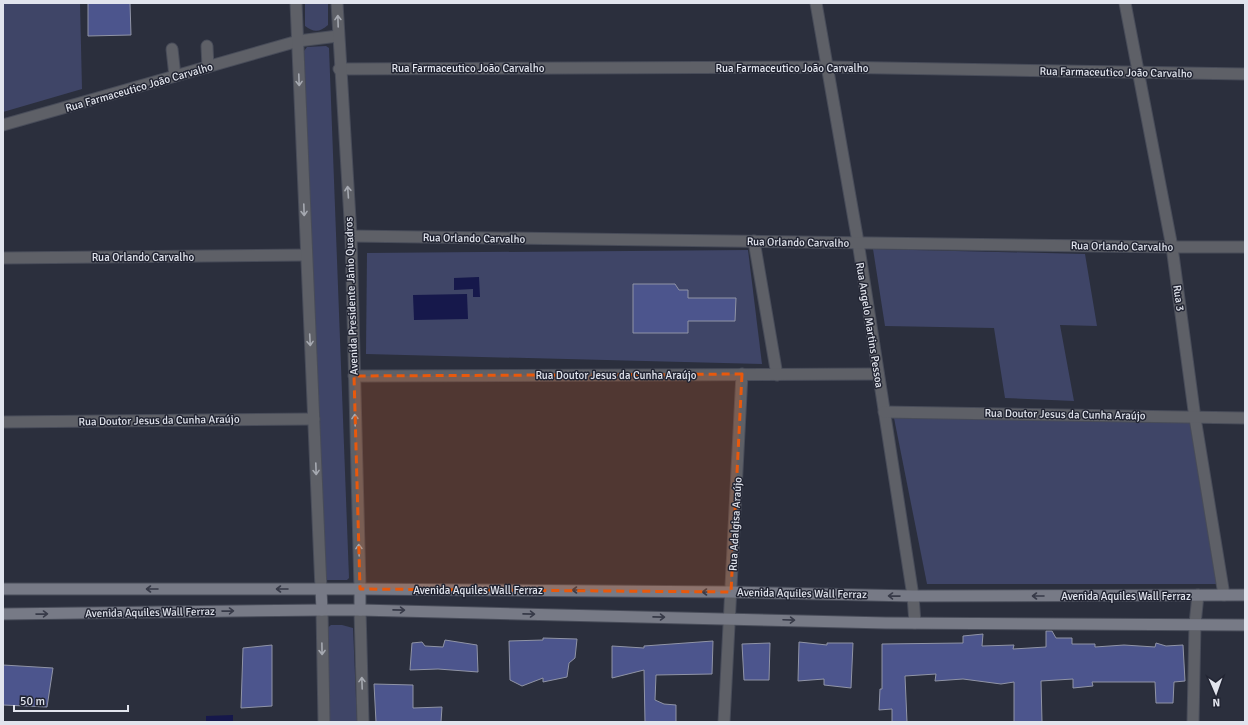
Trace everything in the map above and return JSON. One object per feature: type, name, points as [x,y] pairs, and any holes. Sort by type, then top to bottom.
[{"type":"main road","name":"Avenida Aquiles Wall Ferraz","points":[[3,589],[321,588],[731,592],[913,596],[1245,595]]},
{"type":"main road","points":[[321,588],[322,610]]},
{"type":"main road","points":[[360,589],[360,610]]},
{"type":"main road","name":"Avenida Aquiles Wall Ferraz","points":[[3,614],[360,610],[915,623],[1245,625]]},
{"type":"street","points":[[296,3],[321,588]]},
{"type":"street","name":"Avenida Presidente Jânio Quadros","points":[[337,3],[351,236],[360,589]]},
{"type":"street","name":"Rua Angelo Martins Pessoa","points":[[816,3],[858,242],[913,596],[915,623]]},
{"type":"street","name":"Rua 3","points":[[1125,3],[1172,247],[1195,418],[1224,594]]},
{"type":"street","name":"Rua Farmaceutico João Carvalho","points":[[3,126],[298,41],[338,36]]},
{"type":"street","points":[[207,46],[208,67]]},
{"type":"street","points":[[172,49],[175,76]]},
{"type":"street","name":"Rua Farmaceutico João Carvalho","points":[[340,69],[827,67],[1245,74]]},
{"type":"street","name":"Rua Orlando Carvalho","points":[[351,236],[1172,247],[1245,246]]},
{"type":"street","points":[[754,241],[777,375]]},
{"type":"street","name":"Rua Orlando Carvalho","points":[[3,258],[306,255]]},
{"type":"street","name":"Rua Adalgisa Araújo","points":[[724,722],[742,374]]},
{"type":"street","name":"Rua Doutor Jesus da Cunha Araújo","points":[[354,376],[878,374]]},
{"type":"street","name":"Rua Doutor Jesus da Cunha Araújo","points":[[884,412],[1245,418]]},
{"type":"street","name":"Rua Doutor Jesus da Cunha Araújo","points":[[3,422],[314,418]]},
{"type":"street","points":[[1193,722],[1195,624],[1198,595]]},
{"type":"street","points":[[322,610],[324,722]]},
{"type":"street","points":[[360,610],[363,722]]},
{"type":"highlighted area","points":[[742,374],[731,592],[360,589],[354,376]]},
{"type":"shaded area","points":[[3,3],[80,3],[82,89],[3,112]]},
{"type":"shaded area","points":[[305,3],[328,3],[328,25],[317,31],[311,30],[305,26]]},
{"type":"shaded area","points":[[326,46],[329,48],[349,578],[347,580],[327,580],[325,577],[304,51],[307,47]]},
{"type":"shaded area","points":[[873,249],[1085,254],[1097,326],[1060,325],[1074,401],[1005,398],[994,328],[885,326]]},
{"type":"shaded area","points":[[748,250],[762,364],[366,354],[367,253]]},
{"type":"shaded area","points":[[479,277],[480,297],[473,297],[473,289],[454,290],[454,278]]},
{"type":"shaded area","points":[[467,294],[468,319],[414,320],[413,295]]},
{"type":"shaded area","points":[[894,418],[1192,423],[1218,584],[927,584]]},
{"type":"shaded area","points":[[331,625],[342,625],[353,628],[357,722],[329,722],[325,630]]},
{"type":"shaded area","points":[[233,715],[233,722],[206,722],[206,716]]},
{"type":"building","points":[[88,3],[130,3],[131,35],[88,36]]},
{"type":"building","points":[[633,284],[675,284],[679,290],[688,290],[688,298],[736,298],[735,321],[688,321],[688,333],[633,333]]},
{"type":"building","points":[[1046,631],[1052,631],[1056,638],[1072,638],[1072,644],[1095,644],[1095,647],[1124,645],[1155,647],[1156,643],[1166,646],[1183,645],[1185,681],[1174,682],[1173,703],[1156,703],[1155,682],[1092,682],[1093,686],[1073,688],[1073,679],[1041,681],[1042,722],[1014,722],[1014,682],[1001,684],[963,679],[935,681],[936,674],[905,676],[907,722],[892,722],[892,709],[879,710],[880,689],[882,689],[882,644],[963,643],[963,636],[983,634],[982,646],[1014,645],[1013,649],[1046,647]]},
{"type":"building","points":[[543,638],[577,639],[575,658],[569,663],[567,677],[543,682],[543,678],[522,686],[510,680],[509,641],[543,640]]},
{"type":"building","points":[[445,640],[477,645],[478,672],[438,669],[410,670],[412,643],[422,642],[425,646],[443,647]]},
{"type":"building","points":[[713,641],[712,674],[656,675],[655,700],[664,704],[676,705],[676,722],[645,722],[644,670],[612,678],[612,646],[644,648],[644,646]]},
{"type":"building","points":[[799,642],[827,645],[827,643],[853,643],[851,688],[824,685],[824,679],[798,681]]},
{"type":"building","points":[[770,643],[769,680],[744,680],[742,644]]},
{"type":"building","points":[[272,645],[272,706],[241,708],[243,648]]},
{"type":"building","points":[[3,665],[53,668],[47,707],[3,705]]},
{"type":"building","points":[[374,684],[413,685],[413,708],[442,707],[441,722],[376,722]]}]
